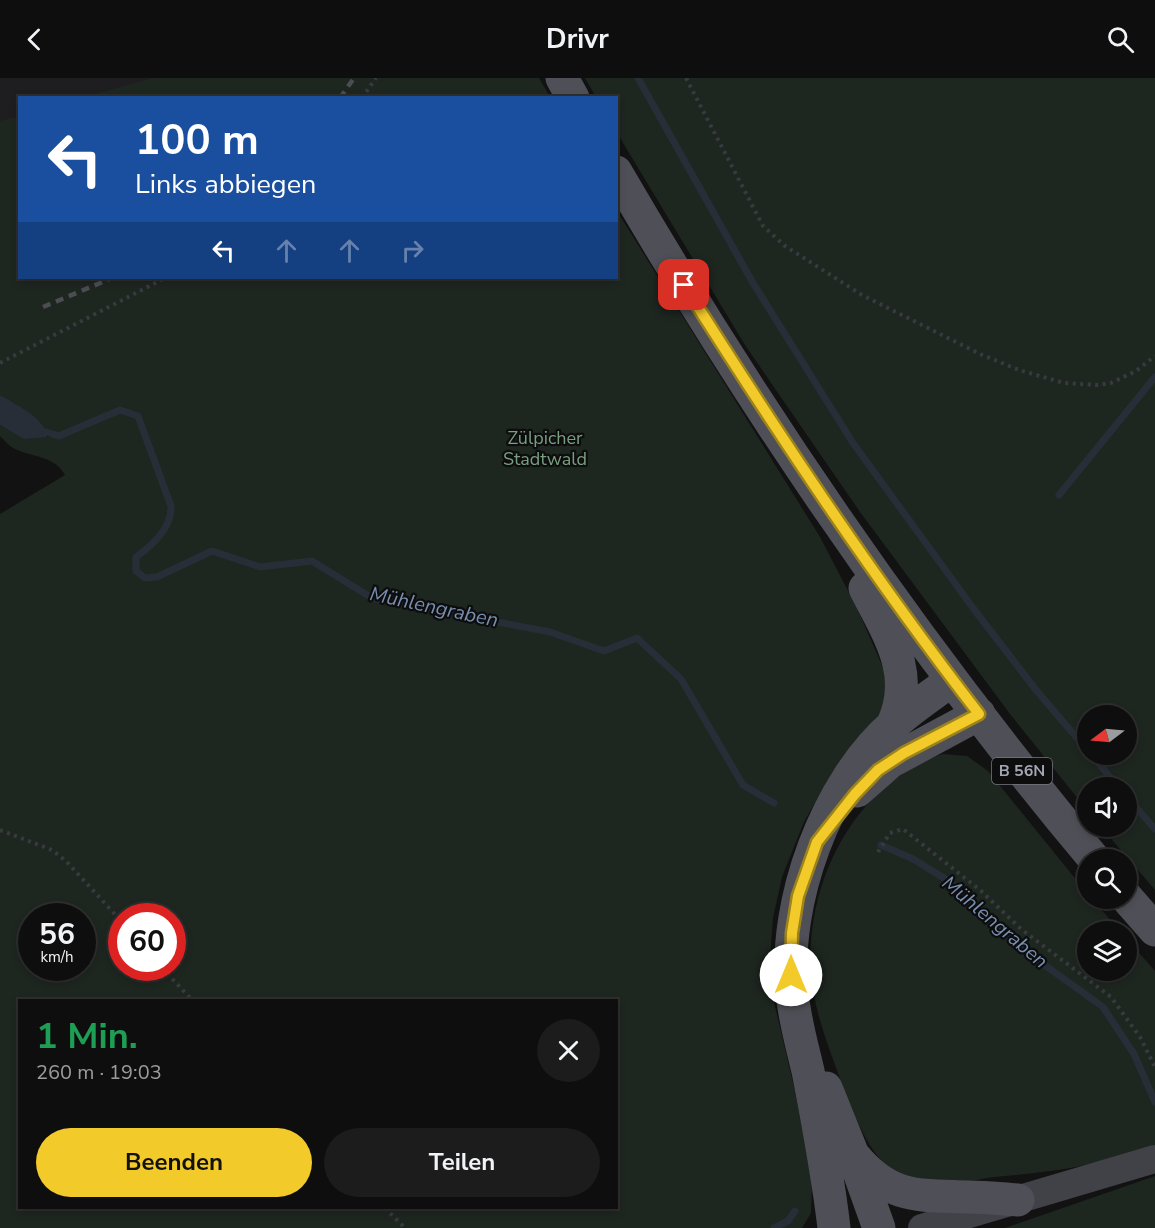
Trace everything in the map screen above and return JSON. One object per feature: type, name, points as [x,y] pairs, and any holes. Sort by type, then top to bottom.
[{"type":"main road","points":[[562,78],[572,96]]},
{"type":"main road","name":"B 56N","points":[[618,175],[727,353],[821,498],[952,680],[1086,849]]},
{"type":"main road","points":[[821,498],[898,660],[902,674],[902,695],[901,707],[893,724]]},
{"type":"main road","points":[[834,1228],[825,1159],[795,1011],[791,975],[792,933],[798,896],[817,842],[849,776],[893,724],[952,680]]},
{"type":"main road","points":[[817,842],[855,794],[878,770],[904,753],[979,714]]},
{"type":"main road","points":[[1137,909],[1155,930]]},
{"type":"main road","points":[[795,1011],[853,1155],[879,1228]]},
{"type":"main road","points":[[853,1155],[880,1182],[904,1192],[929,1197],[1017,1200]]},
{"type":"street","points":[[922,1228],[1155,1159]]},
{"type":"path","points":[[363,96],[376,78]]},
{"type":"path","points":[[686,78],[763,225],[785,246],[862,294],[980,354],[1019,370],[1064,383],[1097,385],[1111,383],[1136,371],[1155,356]]},
{"type":"path","points":[[0,363],[163,279]]},
{"type":"path","points":[[878,852],[890,833],[903,829],[964,876],[1029,935],[1106,993],[1127,1017],[1155,1067]]},
{"type":"path","points":[[0,830],[52,850],[67,862],[108,907]]},
{"type":"path","points":[[174,981],[191,999]]},
{"type":"path","points":[[386,1209],[405,1228]]},
{"type":"shaded area","points":[[0,78],[369,78],[356,96],[18,96],[20,279],[0,356]]},
{"type":"shaded area","points":[[0,395],[36,418],[47,437],[24,439],[0,425]]},
{"type":"green space","points":[[153,78],[539,78],[549,96],[88,96]]},
{"type":"green space","points":[[585,78],[1155,78],[1155,890],[1137,869],[1137,849],[1120,849],[1110,837],[1137,837],[1137,777],[1077,777],[1077,798],[1010,714],[860,512],[745,345],[618,135],[618,96],[595,96]]},
{"type":"green space","name":"Zülpicher Stadtwald","points":[[18,116],[18,279],[618,279],[618,213],[820,537],[857,608],[884,670],[886,695],[881,718],[816,801],[804,822],[782,877],[773,918],[770,959],[773,998],[794,1087],[812,1180],[811,1213],[802,1228],[0,1228],[0,514],[65,475],[55,464],[15,449],[0,436],[0,425],[27,435],[56,436],[47,434],[40,422],[0,395],[0,121]]},
{"type":"green space","points":[[942,754],[967,756],[988,771],[1077,881],[1077,909],[1101,909],[1111,921],[1077,921],[1077,981],[1137,981],[1137,950],[1155,971],[1155,1145],[1077,1167],[940,1186],[917,1183],[902,1178],[881,1160],[872,1148],[842,1084],[818,1013],[813,989],[811,953],[814,917],[823,882],[837,848],[857,818],[881,791],[909,769]]},
{"type":"green space","points":[[1155,1176],[1155,1228],[1005,1228]]},
{"type":"waterway","points":[[638,78],[753,283],[853,443],[973,608],[1036,690],[1077,738]]},
{"type":"waterway","points":[[1059,495],[1155,377]]},
{"type":"waterway","name":"Mühlengraben","points":[[39,430],[59,436],[120,410],[138,416],[171,506],[165,529],[149,547],[136,557],[136,571],[145,578],[157,577],[212,551],[260,567],[312,561],[372,598],[550,632],[604,651],[637,638],[681,679],[743,785],[774,803]]},
{"type":"waterway","points":[[1100,765],[1110,777]]},
{"type":"waterway","points":[[1137,809],[1155,829]]},
{"type":"waterway","name":"Mühlengraben","points":[[881,845],[913,859],[944,878],[969,898],[1014,943],[1103,1007],[1134,1054],[1155,1102]]},
{"type":"waterway","points":[[774,1228],[788,1221],[795,1211]]},
{"type":"railway","points":[[341,96],[354,78]]},
{"type":"railway","points":[[43,307],[110,279]]},
{"type":"route","points":[[684,285],[821,498],[887,592],[979,714],[904,753],[878,770],[855,794],[817,842],[798,896],[790,953],[791,975]]}]
